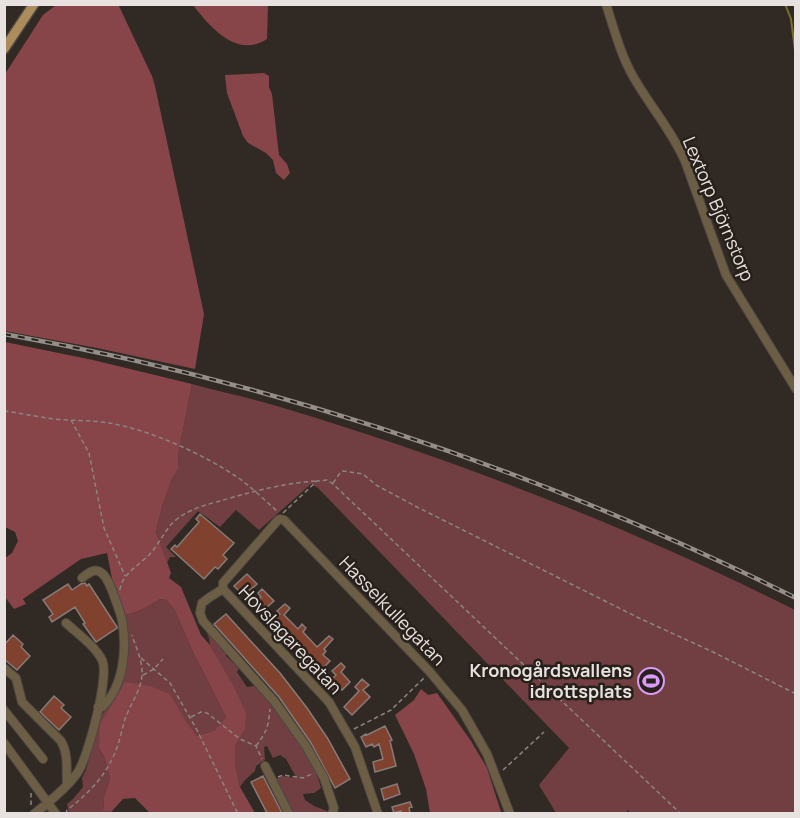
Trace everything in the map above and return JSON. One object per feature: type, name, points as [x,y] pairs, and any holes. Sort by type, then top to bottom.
[{"type":"main road","points":[[4,49],[34,4]]},
{"type":"street","name":"Lextorp Björnstorp","points":[[606,4],[632,76],[679,147],[726,275],[795,390]]},
{"type":"street","name":"Hasselkullegatan","points":[[222,588],[278,520],[284,520],[429,671],[462,710],[487,754],[510,813]]},
{"type":"street","points":[[82,578],[94,570],[100,571],[105,576],[122,619],[123,656],[119,683],[107,703],[102,708],[98,707]]},
{"type":"street","points":[[222,588],[202,603],[200,613],[203,621],[274,701],[306,746],[324,778],[334,808],[332,813]]},
{"type":"street","name":"Hovslagaregatan","points":[[222,588],[329,702],[355,747],[378,813]]},
{"type":"street","points":[[34,813],[67,784],[84,762],[104,677],[102,660],[66,623]]},
{"type":"street","points":[[4,668],[16,678],[22,702],[61,741],[68,762],[67,784]]},
{"type":"street","points":[[4,710],[43,759]]},
{"type":"street","points":[[4,743],[56,813]]},
{"type":"street","points":[[265,766],[289,813]]},
{"type":"path","points":[[4,411],[56,419],[109,423],[128,427],[183,447],[241,479],[281,515],[317,481]]},
{"type":"path","points":[[71,420],[89,453],[104,528],[125,577]]},
{"type":"path","points":[[333,484],[343,471],[363,474],[417,507],[795,694]]},
{"type":"path","points":[[121,597],[120,586],[125,577],[155,549],[178,518],[198,508],[254,491],[327,480],[681,813]]},
{"type":"path","points":[[66,813],[94,787],[107,770],[117,749],[142,675],[140,657],[130,630]]},
{"type":"path","points":[[140,657],[170,683],[238,813]]},
{"type":"path","points":[[142,675],[154,669],[163,659]]},
{"type":"path","points":[[348,732],[391,710],[422,681],[429,671]]},
{"type":"path","points":[[256,746],[268,727],[270,707],[274,701]]},
{"type":"path","points":[[190,718],[201,712],[207,713],[240,739],[256,746],[265,766]]},
{"type":"path","points":[[496,777],[544,732]]},
{"type":"path","points":[[272,780],[283,775],[303,778],[320,770]]},
{"type":"path","points":[[30,790],[32,798],[30,807],[34,813]]},
{"type":"shaded area","points":[[118,4],[155,86],[204,314],[195,369],[5,331],[5,74],[43,15],[56,5]]},
{"type":"shaded area","points":[[193,5],[268,5],[267,39],[256,44],[235,43],[216,31]]},
{"type":"shaded area","points":[[264,73],[269,76],[279,155],[287,164],[290,173],[284,180],[276,173],[273,160],[266,153],[248,143],[243,136],[227,93],[225,75]]},
{"type":"shaded area","points":[[5,342],[192,384],[178,456],[179,468],[172,479],[156,532],[171,573],[169,578],[181,587],[201,635],[210,645],[230,679],[246,713],[245,730],[235,746],[235,764],[240,787],[255,813],[150,813],[135,798],[123,799],[112,811],[103,811],[104,797],[110,779],[105,759],[99,748],[100,724],[125,682],[150,686],[170,694],[197,736],[215,730],[226,717],[174,609],[166,600],[160,599],[137,612],[124,615],[114,589],[107,553],[81,559],[23,599],[26,604],[14,609],[5,597],[5,558],[12,553],[18,541],[15,532],[5,527]]},
{"type":"shaded area","points":[[192,384],[269,404],[412,449],[542,497],[670,551],[795,610],[795,813],[632,814],[628,810],[625,814],[556,813],[539,785],[569,748],[318,488],[311,484],[259,530],[236,510],[220,527],[198,511],[166,547],[176,557],[170,557],[167,563],[156,532],[172,479],[179,468],[178,456]]},
{"type":"shaded area","points":[[160,599],[166,600],[174,609],[226,717],[215,730],[197,736],[184,718],[99,748],[105,759],[110,779],[104,797],[103,810],[112,811],[111,813],[69,813],[67,804],[83,787],[82,778],[100,717],[123,680],[126,649],[124,615],[137,612]]},
{"type":"shaded area","points":[[205,628],[226,650],[226,656],[239,668],[237,672],[247,687],[254,686],[264,695],[302,748],[315,771],[321,788],[314,793],[303,794],[305,800],[327,813],[293,813],[276,779],[283,776],[294,778],[295,775],[286,759],[280,755],[273,758],[267,746],[264,747],[265,760],[256,766],[255,771],[240,787],[235,764],[235,746],[245,730],[230,679],[210,645]]},
{"type":"shaded area","points":[[421,689],[428,695],[437,693],[471,741],[487,768],[501,812],[430,813],[426,789],[414,754],[395,715],[414,700]]},
{"type":"building","points":[[200,514],[234,543],[223,555],[227,559],[218,569],[215,567],[204,579],[171,549],[175,545],[177,547],[199,522],[196,519]]},
{"type":"building","points":[[247,574],[257,584],[247,593],[245,591],[242,594],[234,586]]},
{"type":"building","points":[[85,583],[87,586],[89,584],[117,627],[96,642],[83,624],[85,623],[75,607],[52,622],[49,617],[53,614],[43,600],[68,584],[72,590]]},
{"type":"building","points":[[262,589],[274,601],[260,613],[252,605],[261,597],[258,593]]},
{"type":"building","points":[[285,604],[290,608],[284,615],[298,629],[302,624],[306,628],[303,632],[317,647],[329,636],[333,639],[324,649],[326,651],[323,655],[330,661],[318,673],[270,624],[280,614],[277,611]]},
{"type":"building","points":[[226,614],[280,673],[307,708],[328,739],[350,779],[335,788],[311,743],[279,697],[214,624]]},
{"type":"building","points":[[13,635],[23,644],[21,647],[30,656],[17,670],[4,659],[4,645]]},
{"type":"building","points":[[341,663],[345,667],[341,672],[350,682],[342,690],[340,687],[335,692],[327,684],[336,675],[332,671]]},
{"type":"building","points":[[362,679],[369,685],[363,690],[370,697],[352,715],[344,707],[359,691],[355,687]]},
{"type":"building","points":[[54,696],[64,705],[61,708],[71,717],[59,730],[40,712]]},
{"type":"building","points":[[385,726],[392,740],[390,741],[396,766],[375,772],[373,762],[383,759],[379,744],[366,747],[361,737]]},
{"type":"building","points":[[263,776],[282,813],[267,813],[251,782]]},
{"type":"building","points":[[397,784],[400,794],[384,800],[381,789]]},
{"type":"building","points":[[410,802],[412,807],[409,808],[410,813],[401,811],[394,813],[392,807]]},
{"type":"waterway","points":[[785,4],[791,19],[796,58]]},
{"type":"railway","points":[[4,334],[107,354],[209,378],[310,406],[409,438],[605,511],[796,598]]},
{"type":"place","name":"Kronogårdsvallens idrottsplats","points":[[651,681]]}]
